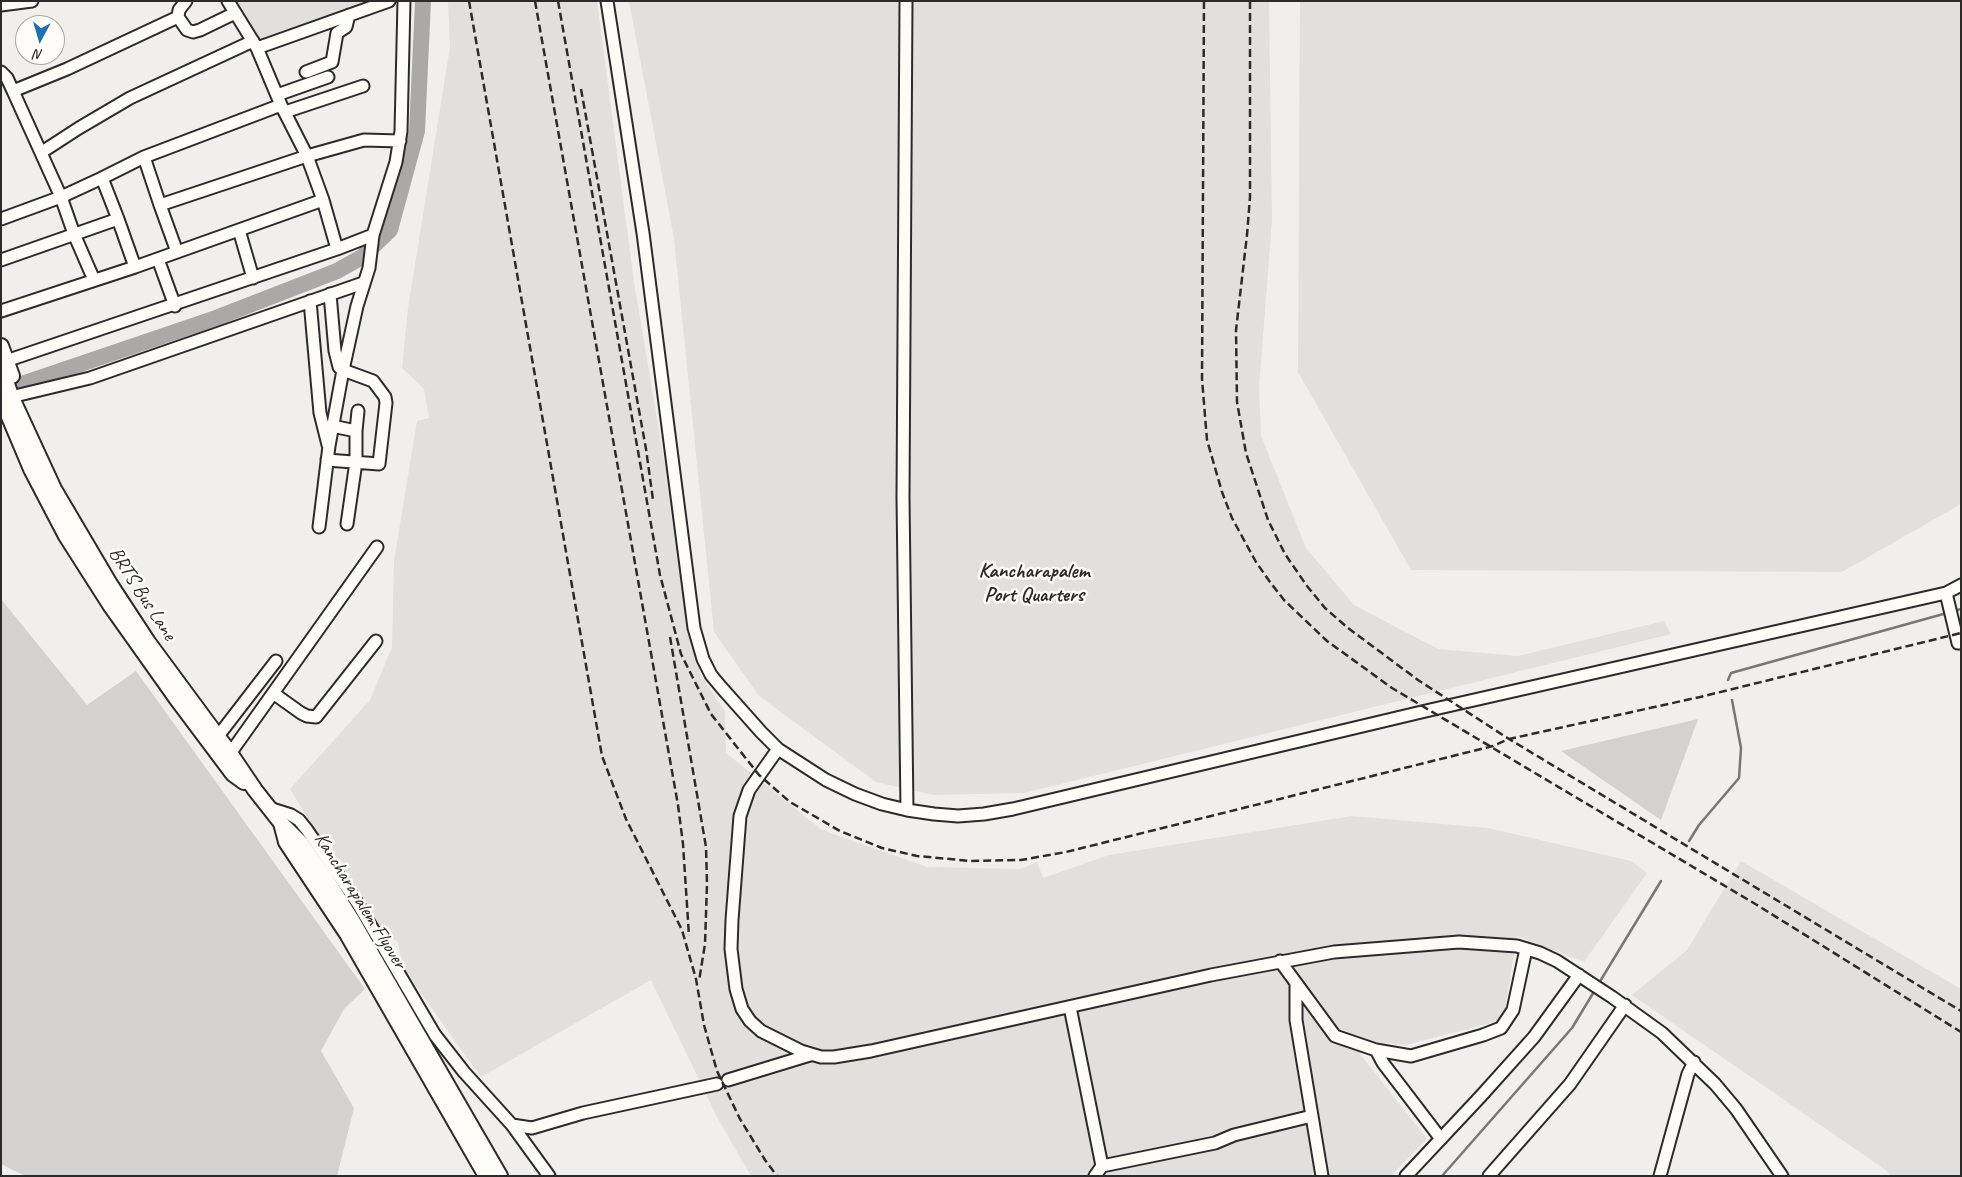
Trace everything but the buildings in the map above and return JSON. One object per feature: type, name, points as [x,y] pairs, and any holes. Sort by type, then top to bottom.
[{"type":"main road","points":[[1,346],[9,380],[8,398],[52,469],[108,569],[246,765],[255,790]]},
{"type":"main road","name":"BRTS Bus Lane","points":[[8,398],[54,489],[110,584],[148,642],[281,823]]},
{"type":"main road","name":"Kancharapalem Flyover","points":[[281,823],[486,1176]]},
{"type":"main road","name":"Kancharapalem Flyover","points":[[296,847],[352,920],[500,1176]]},
{"type":"street","points":[[1,5],[32,1]]},
{"type":"street","points":[[186,1],[179,10],[178,18],[187,30],[193,32],[235,13]]},
{"type":"street","points":[[228,1],[255,44],[281,104],[307,156],[323,200],[337,249]]},
{"type":"street","points":[[42,152],[130,98],[255,44],[389,1]]},
{"type":"street","points":[[318,527],[332,426],[343,370],[363,283],[369,268],[373,239],[396,162],[400,141],[404,1]]},
{"type":"street","points":[[607,1],[644,233],[694,628],[703,659],[711,675],[778,749],[826,780],[855,794],[882,804],[907,810],[958,816],[1052,801],[1439,708],[1946,593],[1961,585]]},
{"type":"street","points":[[906,1],[903,497],[907,810]]},
{"type":"street","points":[[306,72],[332,62],[337,33],[346,27],[349,15]]},
{"type":"street","points":[[13,91],[67,69],[178,18]]},
{"type":"street","points":[[1,72],[7,78],[42,152],[94,280]]},
{"type":"street","points":[[1,219],[61,197],[144,157],[281,104],[328,77]]},
{"type":"street","points":[[281,104],[363,86]]},
{"type":"street","points":[[160,205],[307,156],[364,140],[400,141]]},
{"type":"street","points":[[144,157],[177,252]]},
{"type":"street","points":[[102,178],[135,267]]},
{"type":"street","points":[[1,310],[135,267],[323,200]]},
{"type":"street","points":[[1,260],[118,219]]},
{"type":"street","points":[[239,230],[253,278]]},
{"type":"street","points":[[4,364],[337,249],[373,239]]},
{"type":"street","points":[[158,259],[174,306]]},
{"type":"street","points":[[8,398],[90,378],[363,283]]},
{"type":"street","points":[[327,460],[379,464],[385,397],[373,381],[343,370],[337,361],[330,294]]},
{"type":"street","points":[[310,301],[320,413],[329,446]]},
{"type":"street","points":[[347,524],[356,462],[358,411]]},
{"type":"street","points":[[332,426],[356,431]]},
{"type":"street","points":[[234,748],[377,547]]},
{"type":"street","points":[[1946,593],[1958,643],[1961,643]]},
{"type":"street","points":[[253,691],[270,697],[307,716],[316,716],[376,641]]},
{"type":"street","points":[[222,731],[276,661]]},
{"type":"street","points":[[778,749],[749,790],[740,816],[732,920],[734,971],[740,1003],[750,1021],[761,1031],[775,1039],[810,1055],[834,1057],[872,1051],[1211,975],[1334,952],[1426,944],[1489,943],[1540,953],[1582,977],[1662,1033],[1694,1062],[1736,1109],[1782,1176]]},
{"type":"street","points":[[269,808],[291,815],[299,820],[307,830],[358,904],[435,1035],[475,1085],[512,1125],[549,1176]]},
{"type":"street","points":[[1280,961],[1335,1036],[1376,1050],[1411,1056],[1501,1028],[1513,1010],[1526,949]]},
{"type":"street","points":[[1406,1176],[1537,1033],[1582,977]]},
{"type":"street","points":[[1296,984],[1296,1020],[1322,1176]]},
{"type":"street","points":[[1488,1176],[1565,1091],[1625,1006]]},
{"type":"street","points":[[1070,1008],[1099,1171],[1312,1116]]},
{"type":"street","points":[[1376,1050],[1383,1063],[1441,1139]]},
{"type":"street","points":[[512,1125],[532,1128],[583,1113],[722,1082],[810,1055]]},
{"type":"street","points":[[1660,1176],[1688,1074],[1694,1062]]},
{"type":"street","points":[[525,1142],[532,1128]]},
{"type":"shaded area","points":[[234,1],[380,1],[261,42]]},
{"type":"shaded area","points":[[448,1],[597,1],[634,282],[700,674],[725,712],[726,753],[822,830],[927,867],[1020,869],[1037,862],[1043,878],[1109,855],[1352,816],[1488,828],[1631,861],[1647,873],[1584,962],[1517,936],[1503,1020],[1405,1045],[1368,1041],[1360,1054],[1427,1139],[1391,1176],[751,1176],[717,1117],[651,980],[481,1077],[402,967],[398,942],[380,931],[290,789],[370,700],[392,647],[394,561],[417,421],[429,418],[424,389],[402,368],[408,308],[450,47]]},
{"type":"shaded area","points":[[629,1],[1269,1],[1272,220],[1259,388],[1261,436],[1306,548],[1354,605],[1438,649],[1518,656],[1664,621],[1671,634],[1024,793],[933,795],[876,782],[759,696],[714,632],[674,238]]},
{"type":"shaded area","points":[[1300,1],[1961,1],[1961,504],[1842,572],[1411,570],[1298,372]]},
{"type":"shaded area","points":[[1,599],[87,705],[136,671],[365,989],[344,1009],[321,1051],[354,1108],[337,1176],[25,1176],[1,1164]]},
{"type":"shaded area","points":[[1698,719],[1661,820],[1561,751]]},
{"type":"shaded area","points":[[1741,861],[1961,989],[1961,1176],[1890,1176],[1887,1171],[1632,995],[1687,950]]},
{"type":"waterway","points":[[1,391],[216,318],[337,271],[362,257],[390,230],[417,131],[423,1]]},
{"type":"waterway","points":[[1954,611],[1961,609]]},
{"type":"waterway","points":[[1728,680],[1731,673],[1947,613]]},
{"type":"waterway","points":[[1689,841],[1699,825],[1739,778],[1741,748],[1732,700]]},
{"type":"waterway","points":[[1599,983],[1661,881]]},
{"type":"waterway","points":[[1442,1176],[1572,1028],[1595,990]]},
{"type":"railway","points":[[469,1],[602,756],[626,819],[682,930],[696,979],[704,1025],[717,1071],[740,1119],[777,1176]]},
{"type":"railway","points":[[535,1],[678,805],[683,844],[689,936]]},
{"type":"railway","points":[[558,1],[660,575],[681,654],[711,714],[759,775],[790,802],[840,831],[882,848],[917,856],[971,861],[1021,860],[1066,852],[1493,746],[1509,739],[1700,697],[1961,633]]},
{"type":"railway","points":[[1204,1],[1202,379],[1207,440],[1222,492],[1232,518],[1256,562],[1270,582],[1284,600],[1327,641],[1392,688],[1757,905],[1961,1032]]},
{"type":"railway","points":[[1250,1],[1250,197],[1236,330],[1237,402],[1246,453],[1268,520],[1285,554],[1307,586],[1325,608],[1348,628],[1418,680],[1509,739],[1961,1011]]},
{"type":"railway","points":[[581,89],[646,449],[653,500]]},
{"type":"railway","points":[[670,637],[706,847],[705,944],[699,981]]},
{"type":"district","name":"Kancharapalem Port Quarters","points":[[1034,583]]}]
